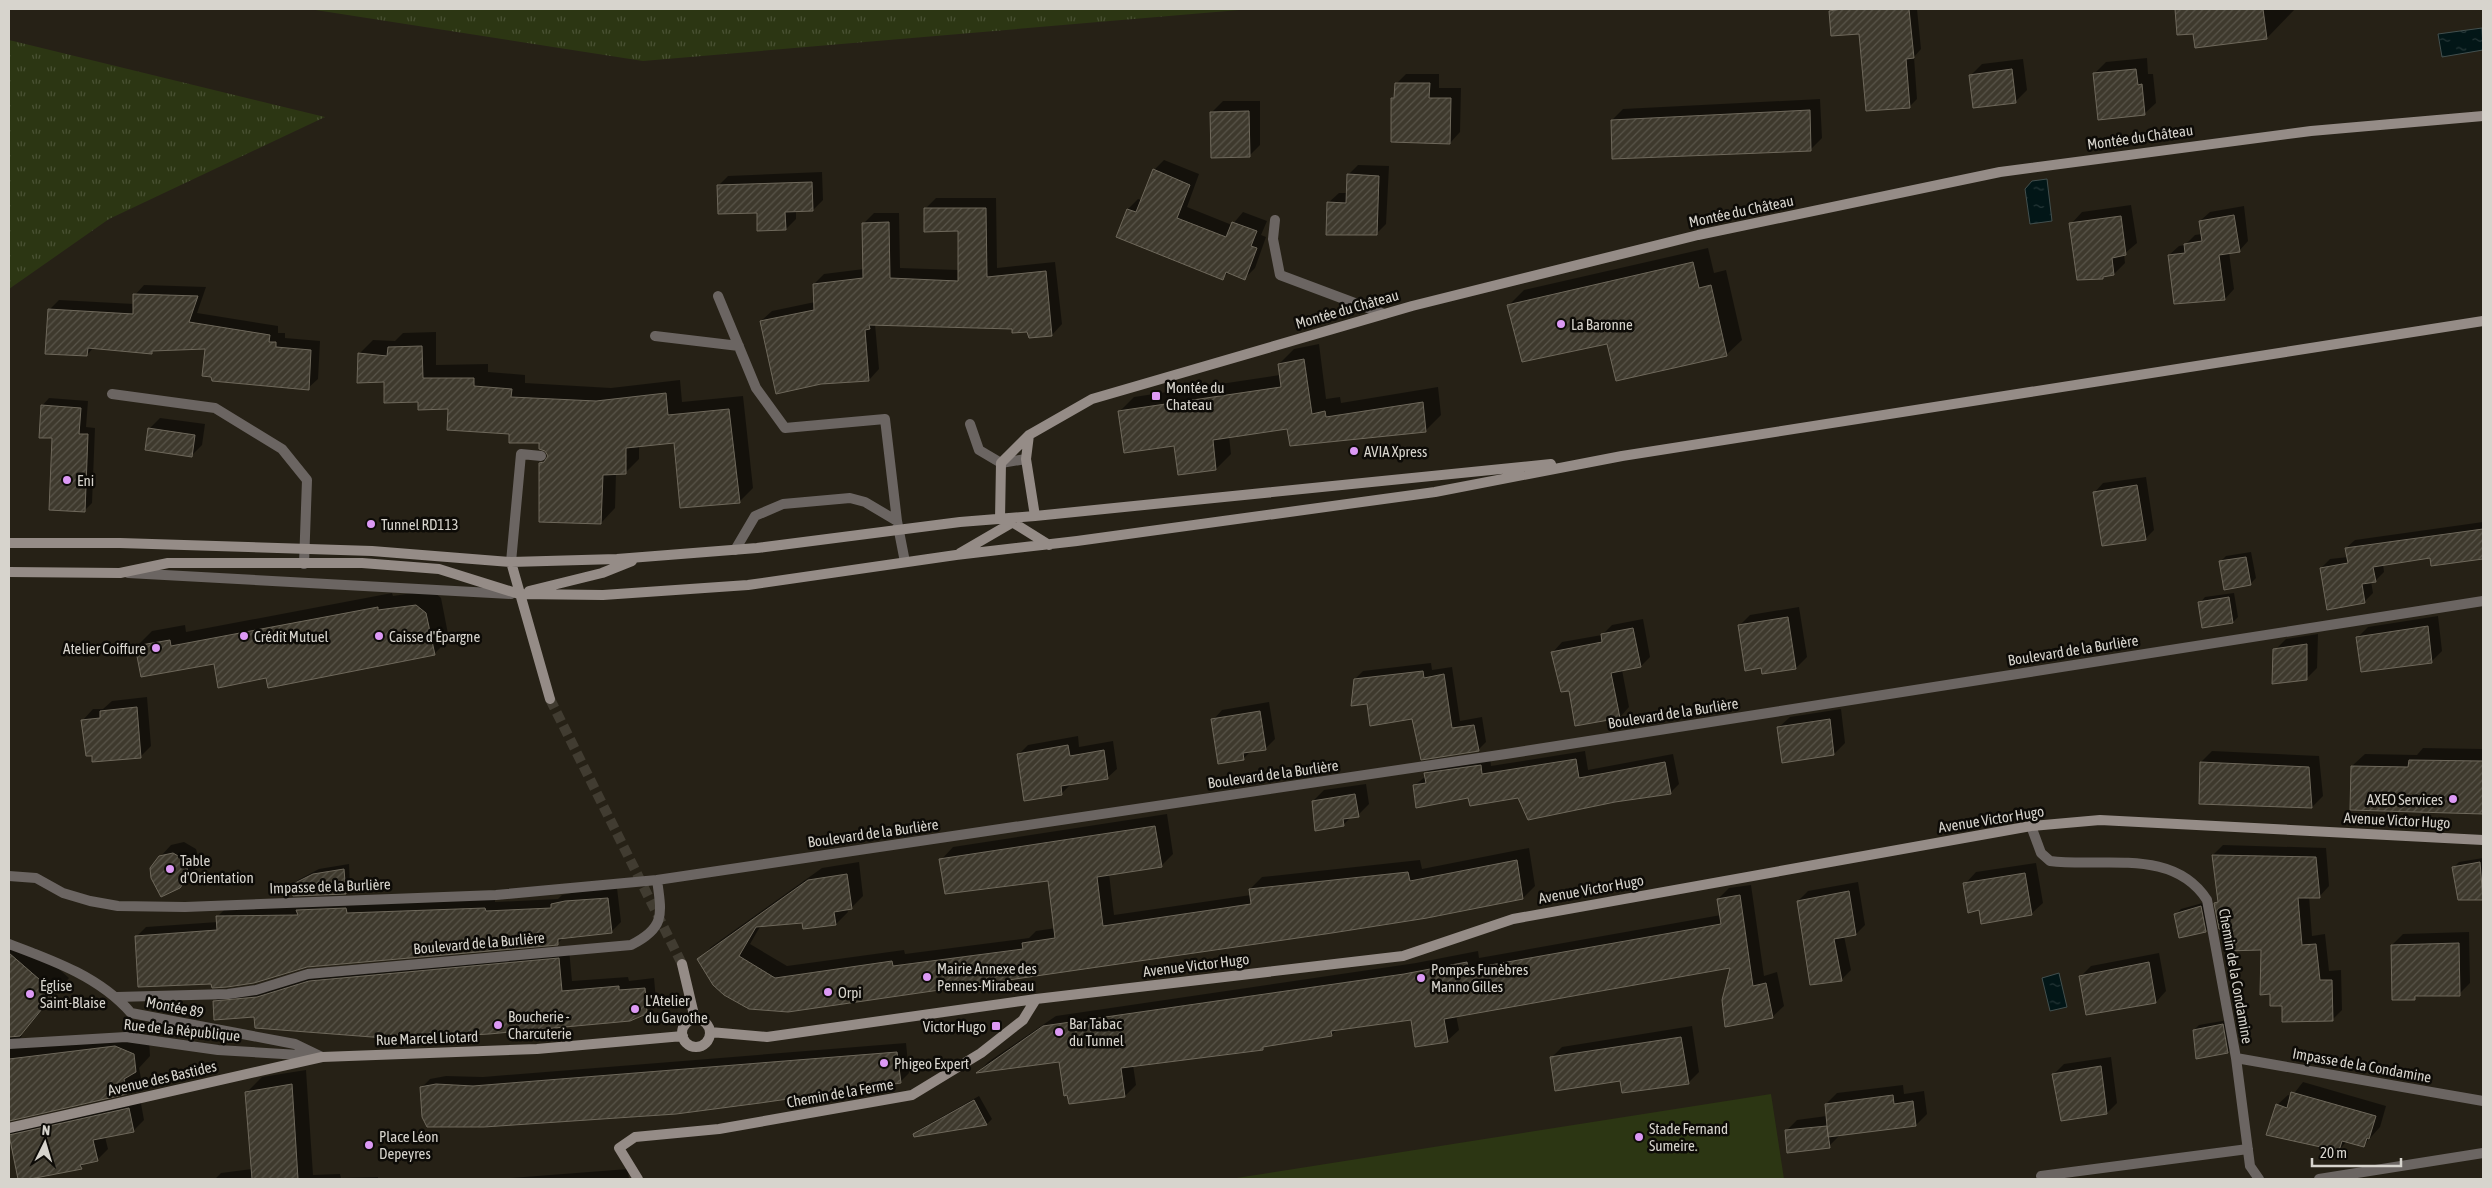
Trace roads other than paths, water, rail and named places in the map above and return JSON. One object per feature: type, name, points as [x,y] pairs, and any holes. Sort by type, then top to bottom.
[{"type":"street","name":"Montée du Château","points":[[1001,463],[1029,435],[1092,399],[1384,314],[1698,235],[2000,172],[2292,133],[2483,116]]},
{"type":"street","points":[[1275,220],[1273,239],[1280,274],[1384,314]]},
{"type":"street","points":[[718,296],[756,388],[785,428],[885,419],[897,526],[906,562]]},
{"type":"street","points":[[9,572],[120,573],[519,594],[604,595],[748,585],[956,555],[1049,545],[1435,492],[1622,456],[2483,321]]},
{"type":"street","points":[[655,336],[739,346]]},
{"type":"street","points":[[112,394],[215,408],[282,449],[307,480],[304,564]]},
{"type":"street","points":[[970,424],[979,450],[1001,463],[1026,459]]},
{"type":"street","points":[[1029,435],[1026,459],[1035,516]]},
{"type":"street","points":[[541,456],[521,454],[511,562],[550,699]]},
{"type":"street","points":[[9,543],[120,543],[395,552],[511,562],[636,559],[734,550],[897,526],[1035,516],[1622,456]]},
{"type":"street","points":[[1000,519],[1001,463]]},
{"type":"street","points":[[734,550],[755,516],[783,504],[850,498],[865,502],[897,526]]},
{"type":"street","points":[[956,555],[1012,522],[1035,516]]},
{"type":"street","points":[[1000,519],[1012,522],[1049,545]]},
{"type":"street","points":[[120,573],[168,563],[362,563],[439,569],[519,594],[561,582],[602,574],[636,559]]},
{"type":"street","name":"Boulevard de la Burlière","points":[[117,997],[228,994],[256,990],[308,974],[631,945],[648,936],[657,926],[662,913],[657,880],[1516,753],[2483,601]]},
{"type":"street","name":"Avenue Victor Hugo","points":[[710,1032],[767,1037],[1036,999],[1404,956],[1513,919],[2031,826],[2100,820],[2483,840]]},
{"type":"street","name":"Chemin de la Condamine","points":[[2031,826],[2041,854],[2050,861],[2157,865],[2182,874],[2201,890],[2207,900],[2236,1058],[2250,1166],[2259,1179]]},
{"type":"street","name":"Impasse de la Burlière","points":[[9,876],[36,878],[63,893],[90,901],[118,906],[185,907],[496,895],[657,880]]},
{"type":"street","name":"Montée 89","points":[[9,944],[56,961],[117,997],[131,1013],[295,1044],[322,1057]]},
{"type":"street","points":[[682,964],[695,1019]]},
{"type":"street","name":"Chemin de la Ferme","points":[[638,1179],[619,1148],[635,1137],[719,1129],[912,1095],[981,1053],[1022,1020],[1036,999]]},
{"type":"street","points":[[695,1019],[707,1024],[710,1032],[708,1041],[701,1046],[688,1044],[683,1036],[686,1022],[695,1019]]},
{"type":"street","name":"Rue Marcel Liotard","points":[[322,1057],[537,1049],[683,1036]]},
{"type":"street","name":"Rue de la République","points":[[9,1044],[126,1037],[218,1050],[322,1057]]},
{"type":"street","name":"Avenue des Bastides","points":[[9,1128],[322,1057]]},
{"type":"street","name":"Impasse de la Condamine","points":[[2236,1058],[2483,1102]]},
{"type":"street","points":[[2041,1176],[2248,1149]]},
{"type":"street","points":[[2319,1179],[2483,1152]]},
{"type":"water","points":[[2482,28],[2483,50],[2442,57],[2438,34]]},
{"type":"water","points":[[2047,179],[2052,221],[2030,224],[2025,189],[2032,181]]},
{"type":"water","points":[[2059,973],[2067,1007],[2050,1011],[2042,978]]},
{"type":"tunnel","points":[[550,699],[682,964]]},
{"type":"place","name":"La Baronne","points":[[1561,324]]},
{"type":"place","name":"Montée du Chateau","points":[[1156,396]]},
{"type":"place","name":"AVIA Xpress","points":[[1354,451]]},
{"type":"place","name":"Eni","points":[[67,480]]},
{"type":"place","name":"Tunnel RD113","points":[[371,524]]},
{"type":"place","name":"Crédit Mutuel","points":[[244,636]]},
{"type":"place","name":"Caisse d'Épargne","points":[[379,636]]},
{"type":"place","name":"Atelier Coiffure","points":[[156,648]]},
{"type":"place","name":"AXEO Services","points":[[2453,799]]},
{"type":"place","name":"Table d'Orientation","points":[[170,869]]},
{"type":"place","name":"Mairie Annexe des Pennes-Mirabeau","points":[[927,977]]},
{"type":"place","name":"Pompes Funèbres Manno Gilles","points":[[1421,978]]},
{"type":"place","name":"Orpi","points":[[828,992]]},
{"type":"place","name":"Église Saint-Blaise","points":[[30,994]]},
{"type":"place","name":"L'Atelier du Gavothe","points":[[635,1009]]},
{"type":"place","name":"Boucherie - Charcuterie","points":[[498,1025]]},
{"type":"place","name":"Victor Hugo","points":[[996,1026]]},
{"type":"place","name":"Bar Tabac du Tunnel","points":[[1059,1032]]},
{"type":"place","name":"Phigeo Expert","points":[[884,1063]]},
{"type":"place","name":"Stade Fernand Sumeire.","points":[[1639,1137]]},
{"type":"place","name":"Place Léon Depeyres","points":[[369,1145]]}]
